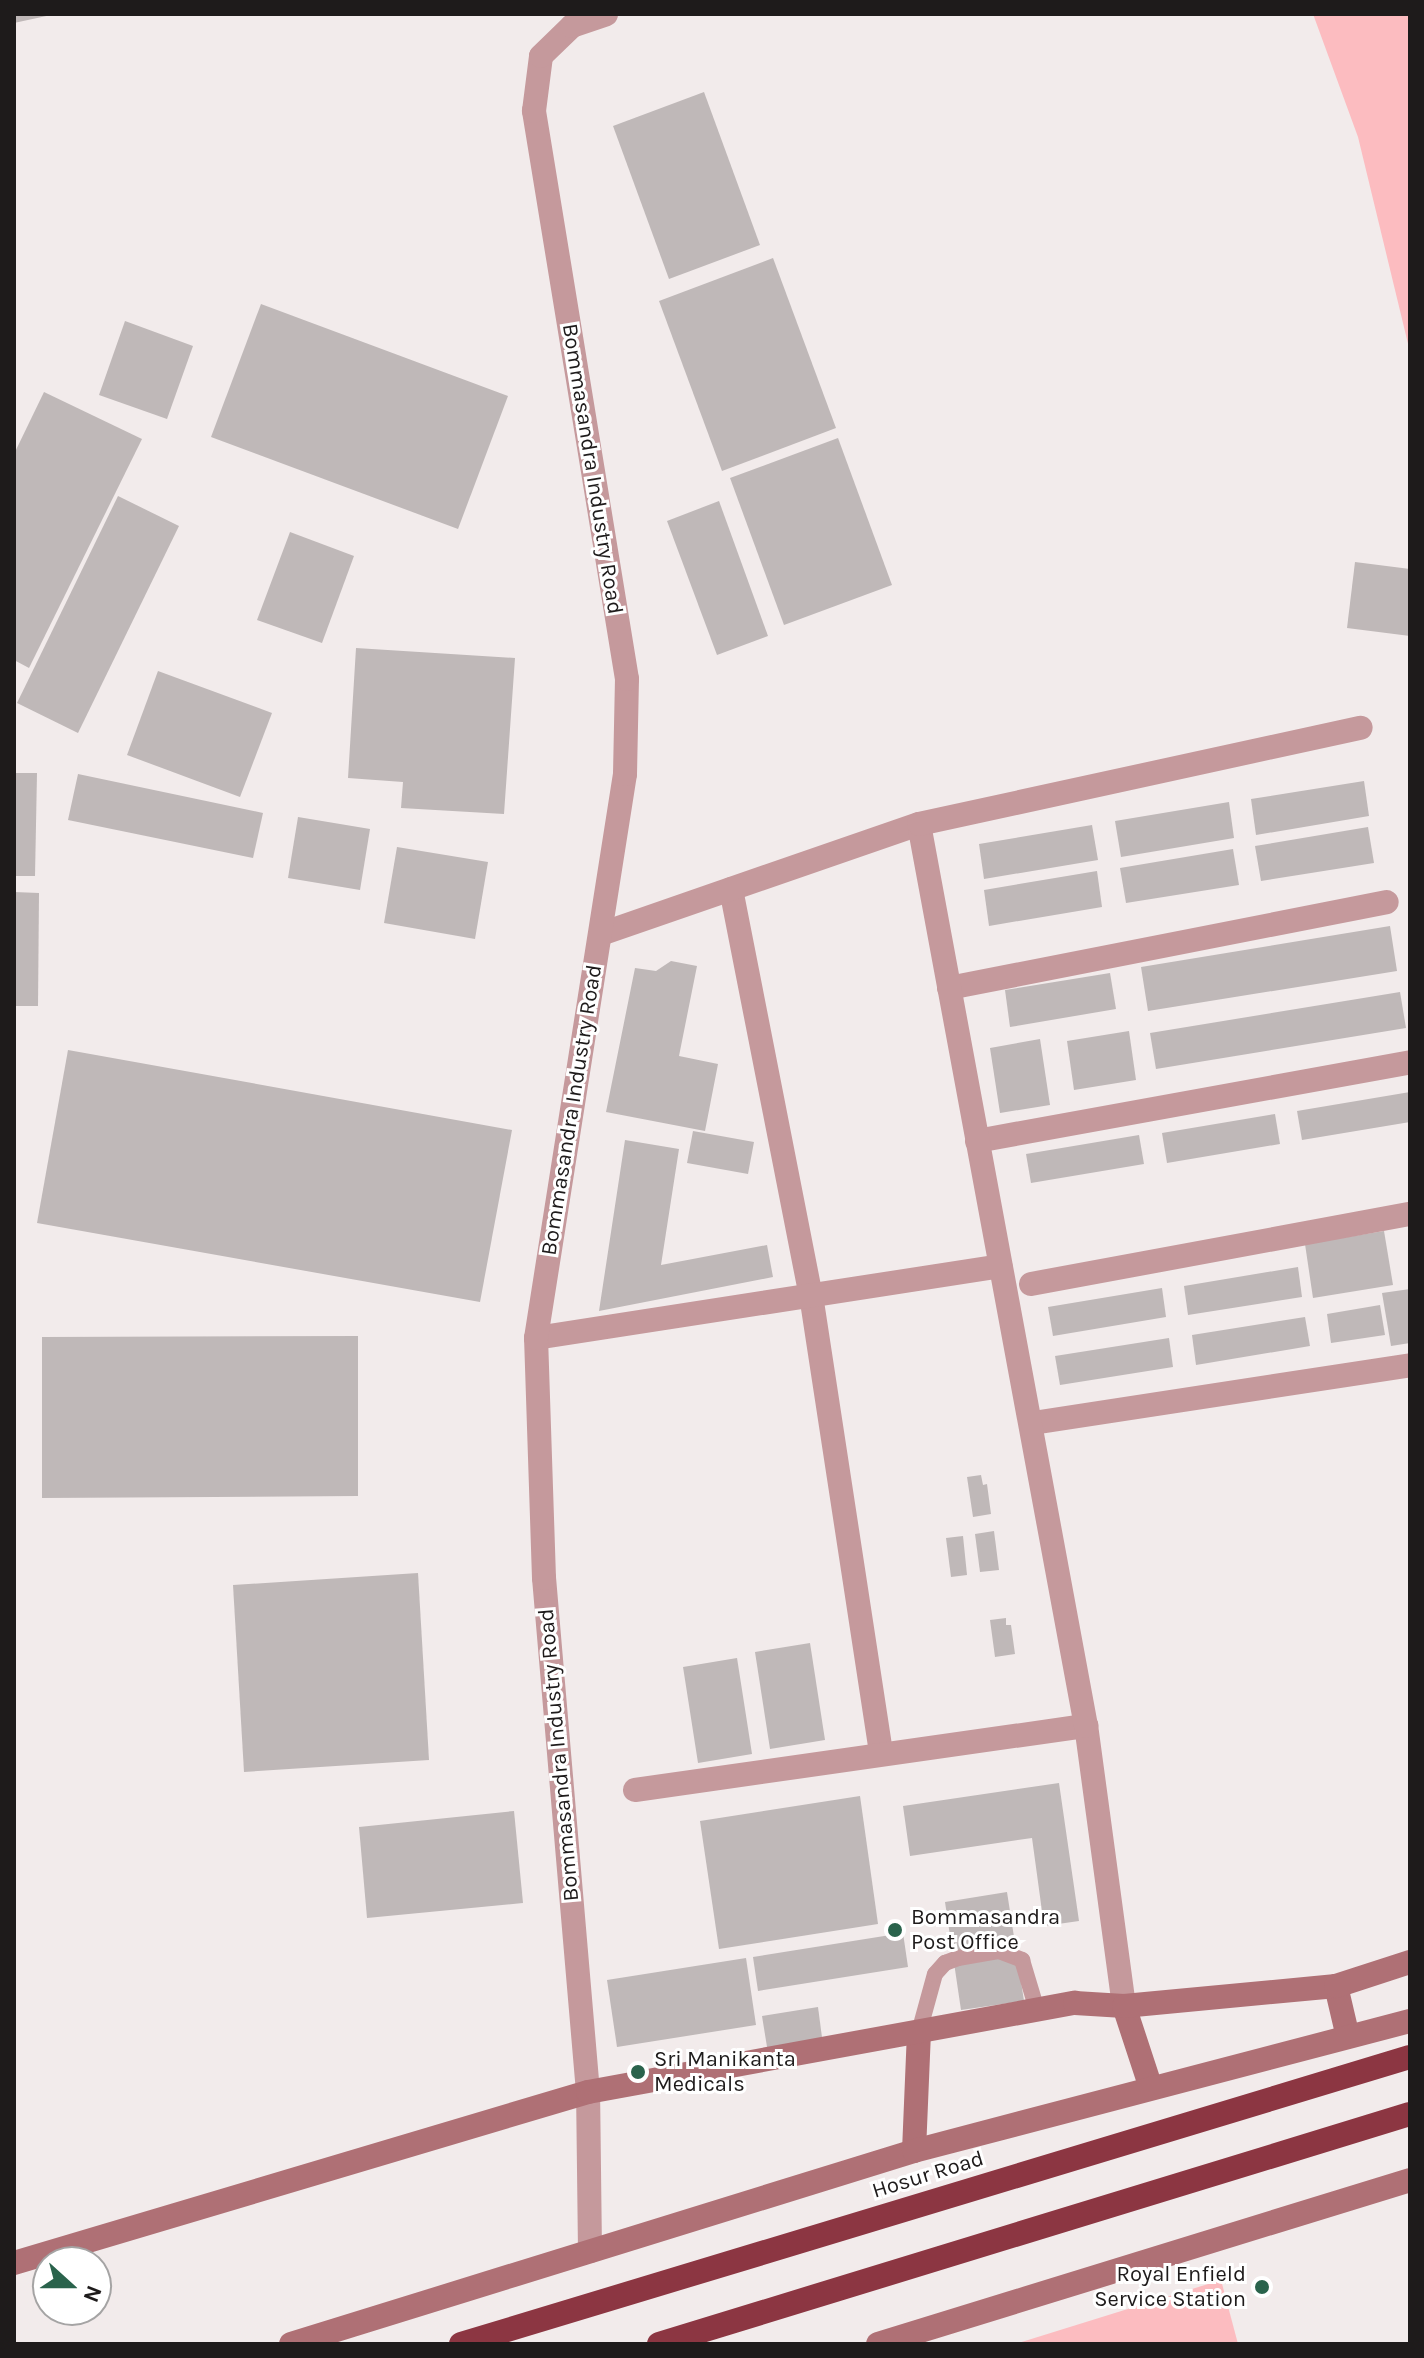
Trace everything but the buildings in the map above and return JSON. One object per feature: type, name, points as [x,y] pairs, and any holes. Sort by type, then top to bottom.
[{"type":"highway","name":"Hosur Road","points":[[461,2344],[1410,2057]]},
{"type":"highway","points":[[659,2344],[1410,2114]]},
{"type":"street","name":"Bommasandra Industry Road","points":[[590,2251],[588,2092],[544,1578],[536,1338],[625,774],[627,679],[534,111],[541,56],[572,26],[606,14]]},
{"type":"street","points":[[601,934],[919,824],[1361,728]]},
{"type":"street","points":[[919,824],[1000,1266],[1033,1423],[1086,1726],[1124,2006],[1151,2088]]},
{"type":"street","points":[[731,889],[811,1295],[881,1754]]},
{"type":"street","points":[[949,988],[1387,902]]},
{"type":"street","points":[[977,1141],[1410,1062]]},
{"type":"street","points":[[1031,1284],[1410,1214]]},
{"type":"street","points":[[536,1338],[1000,1266]]},
{"type":"street","points":[[1033,1423],[1410,1365]]},
{"type":"street","points":[[635,1790],[1086,1726]]},
{"type":"street","points":[[14,2263],[588,2092],[1075,2003],[1124,2006],[1283,1994],[1336,1986],[1410,1962]]},
{"type":"street","points":[[1336,1986],[1348,2037]]},
{"type":"street","points":[[291,2344],[914,2151],[1410,2021]]},
{"type":"street","points":[[914,2151],[919,2032]]},
{"type":"street","points":[[878,2344],[1410,2180]]},
{"type":"lane","points":[[919,2032],[935,1974],[945,1963],[958,1958],[999,1951],[1022,1960],[1037,2010]]},
{"type":"shaded area","points":[[1313,14],[1410,14],[1410,352],[1358,137]]},
{"type":"shaded area","points":[[1221,2280],[1238,2344],[1015,2344]]},
{"type":"place","name":"Bommasandra Post Office","points":[[895,1930]]},
{"type":"place","name":"Sri Manikanta Medicals","points":[[638,2072]]},
{"type":"place","name":"Royal Enfield Service Station","points":[[1262,2287]]}]
